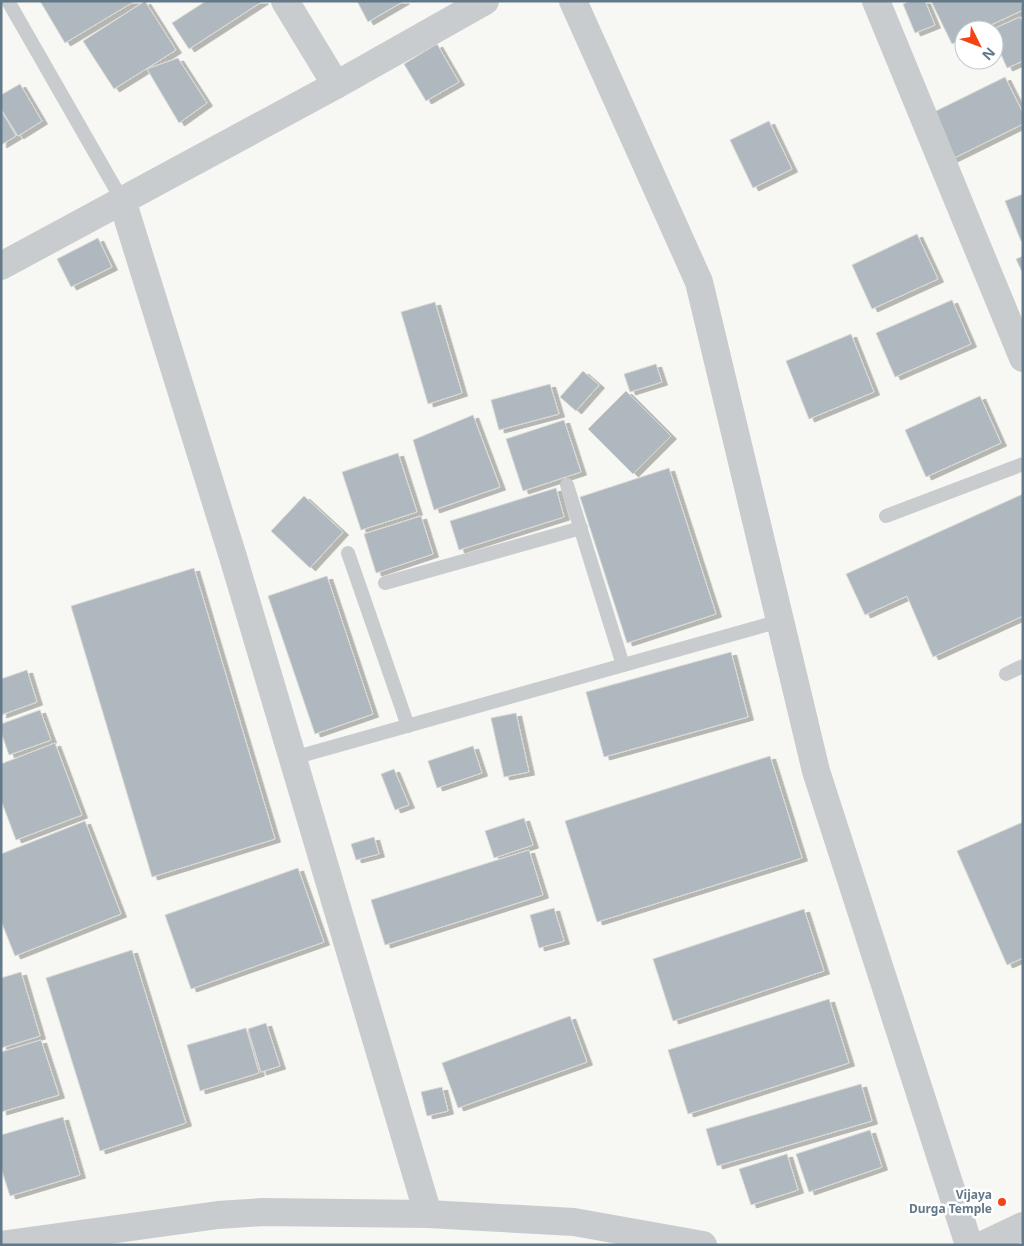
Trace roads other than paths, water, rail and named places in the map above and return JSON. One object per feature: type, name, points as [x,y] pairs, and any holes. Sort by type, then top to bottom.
[{"type":"street","points":[[285,1],[336,85]]},
{"type":"street","points":[[1,266],[336,85],[485,1]]},
{"type":"street","points":[[573,1],[698,282],[816,771],[970,1245]]},
{"type":"street","points":[[876,1],[1023,358]]},
{"type":"street","points":[[122,200],[233,557],[428,1214]]},
{"type":"street","points":[[1,1245],[209,1216],[263,1212],[428,1214],[574,1222],[703,1245]]},
{"type":"street","points":[[983,1245],[1023,1226]]},
{"type":"lane","points":[[8,1],[122,200]]},
{"type":"lane","points":[[886,516],[1023,464]]},
{"type":"lane","points":[[567,485],[623,665]]},
{"type":"lane","points":[[385,582],[581,528]]},
{"type":"lane","points":[[348,553],[408,726]]},
{"type":"lane","points":[[293,758],[780,622]]},
{"type":"lane","points":[[1006,674],[1023,666]]},
{"type":"place","name":"Vijaya Durga Temple","points":[[1002,1202]]}]
